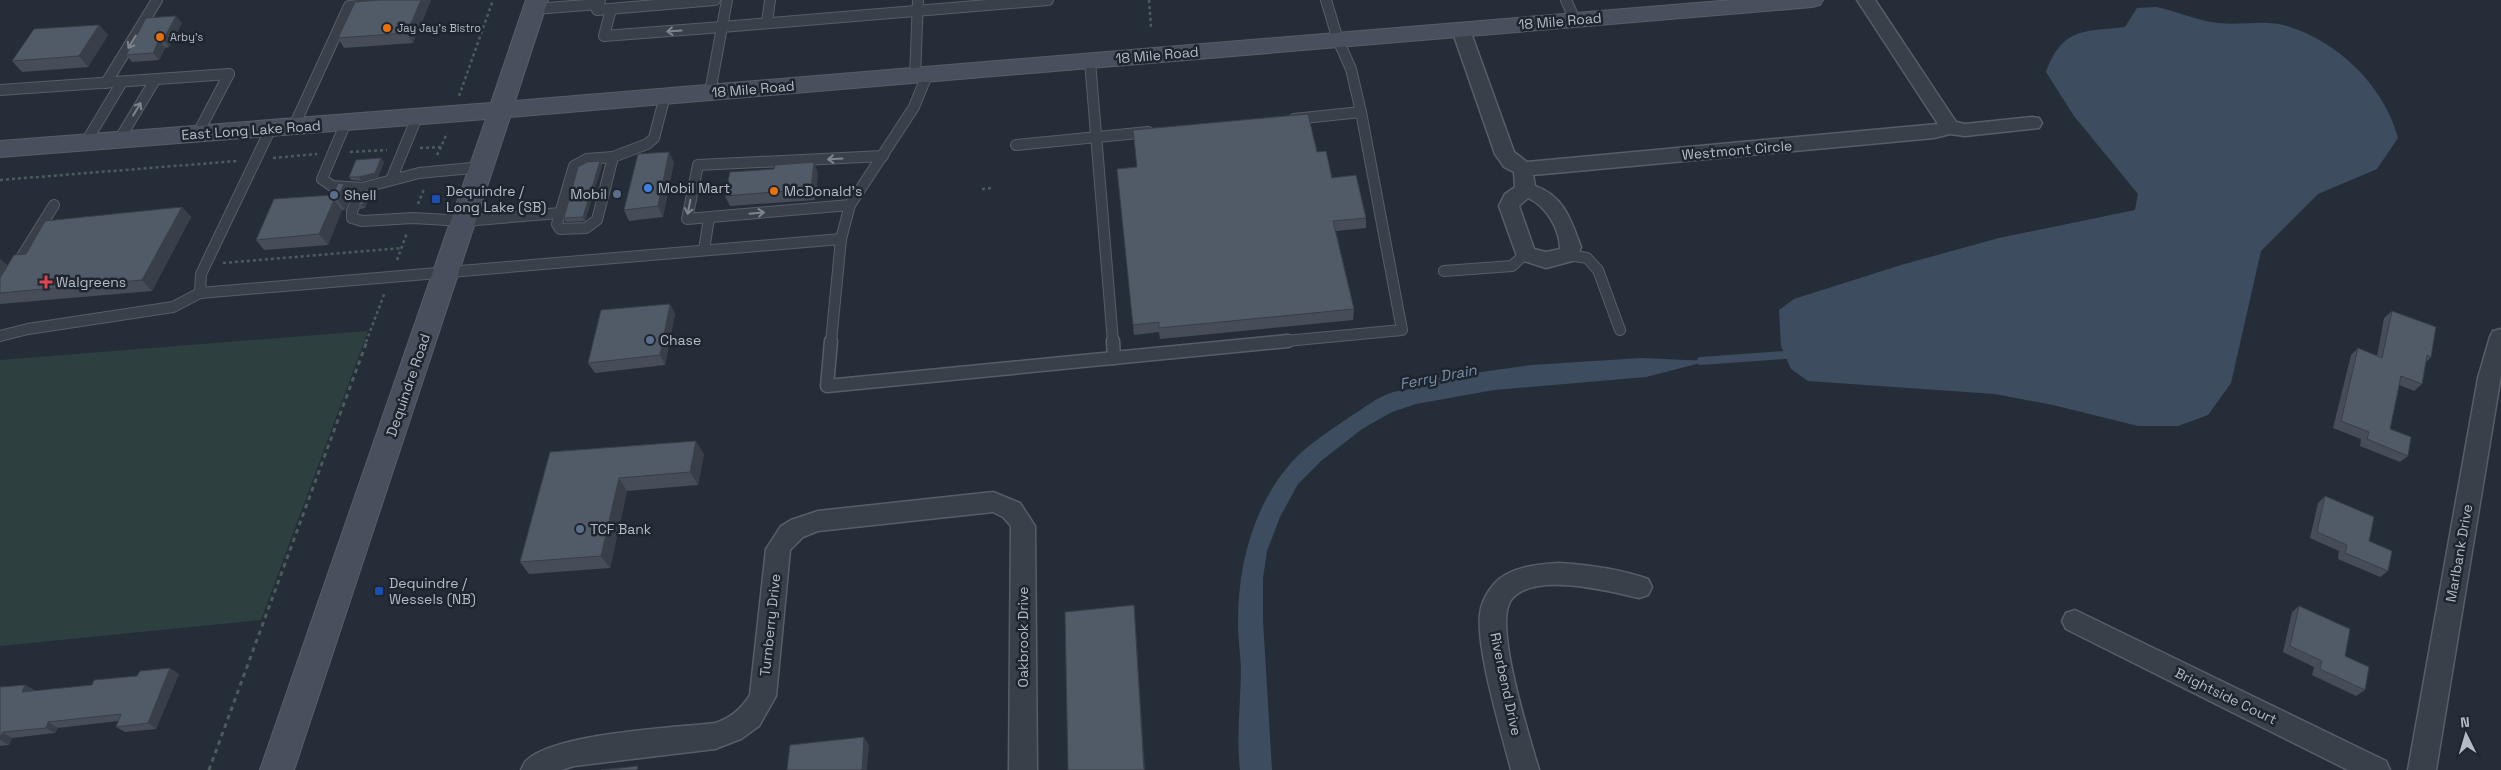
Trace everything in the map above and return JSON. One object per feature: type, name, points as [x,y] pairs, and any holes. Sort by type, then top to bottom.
[{"type":"main road","name":"18 Mile Road","points":[[502,110],[1812,0]]},
{"type":"main road","name":"Dequindre Road","points":[[277,770],[502,110],[535,4]]},
{"type":"main road","name":"East Long Lake Road","points":[[0,149],[502,110]]},
{"type":"street","points":[[1866,0],[1950,127]]},
{"type":"street","points":[[1461,30],[1505,154],[1511,162],[1524,169],[1522,178],[1526,190]]},
{"type":"street","name":"Westmont Circle","points":[[1524,169],[1934,132],[1950,127],[1965,130],[2032,123]]},
{"type":"street","points":[[1526,190],[1548,198],[1554,204],[1571,248],[1569,255],[1546,260],[1525,254],[1509,206],[1512,198],[1526,190]]},
{"type":"street","name":"Marlbank Drive","points":[[2422,770],[2495,380],[2501,337]]},
{"type":"street","name":"Turnberry Drive","points":[[535,770],[554,759],[574,753],[715,736],[733,731],[745,724],[757,710],[762,696],[778,549],[784,538],[793,530],[818,521],[992,502],[1003,504],[1011,509]]},
{"type":"street","name":"Oakbrook Drive","points":[[1011,509],[1019,516],[1023,526],[1023,770]]},
{"type":"street","name":"Riverbend Drive","points":[[1524,770],[1493,636],[1494,608],[1500,594],[1511,583],[1533,576],[1566,574],[1597,577],[1639,587]]},
{"type":"street","name":"Brightside Court","points":[[2075,621],[2376,770]]},
{"type":"lane","points":[[106,83],[157,0]]},
{"type":"lane","points":[[535,4],[600,2],[597,10],[715,0]]},
{"type":"lane","points":[[710,92],[727,0]]},
{"type":"lane","points":[[767,24],[770,0]]},
{"type":"lane","points":[[918,0],[921,75],[914,107],[850,205],[841,238],[827,386],[1402,330],[1361,112],[1351,69],[1338,40],[1326,0]]},
{"type":"lane","points":[[611,8],[604,36],[1048,0]]},
{"type":"lane","points":[[1566,0],[1575,20]]},
{"type":"lane","points":[[294,126],[350,6],[377,4]]},
{"type":"lane","points":[[1090,61],[1098,137],[1114,358]]},
{"type":"lane","points":[[0,90],[229,74],[198,133]]},
{"type":"lane","points":[[119,140],[155,80]]},
{"type":"lane","points":[[86,142],[122,82]]},
{"type":"lane","points":[[613,157],[597,220],[586,228],[560,229],[557,224],[574,166],[587,159],[613,157],[647,144],[654,138],[665,96]]},
{"type":"lane","points":[[1283,120],[1361,112]]},
{"type":"lane","points":[[391,180],[417,117]]},
{"type":"lane","points":[[346,122],[322,178],[332,186],[362,188],[419,173],[482,167]]},
{"type":"lane","points":[[200,293],[201,274],[271,128]]},
{"type":"lane","points":[[1016,144],[1156,132]]},
{"type":"lane","points":[[850,205],[687,219],[698,165],[883,156]]},
{"type":"lane","points":[[362,188],[352,211],[352,218],[362,221],[413,218],[464,222],[560,213]]},
{"type":"lane","points":[[10,278],[54,205]]},
{"type":"lane","points":[[704,250],[709,218]]},
{"type":"lane","points":[[0,336],[28,329],[173,308],[200,293],[446,274],[841,238]]},
{"type":"lane","points":[[1444,271],[1512,266],[1525,254]]},
{"type":"lane","points":[[1569,255],[1587,258],[1598,270],[1620,330]]},
{"type":"path","points":[[462,88],[493,0]]},
{"type":"path","points":[[1148,0],[1152,27]]},
{"type":"path","points":[[415,148],[441,146],[444,144]]},
{"type":"path","points":[[348,152],[385,150]]},
{"type":"path","points":[[274,158],[316,154]]},
{"type":"path","points":[[0,180],[236,161]]},
{"type":"path","points":[[415,212],[427,181]]},
{"type":"path","points":[[982,189],[992,188]]},
{"type":"path","points":[[395,266],[410,226]]},
{"type":"path","points":[[216,263],[402,248]]},
{"type":"path","points":[[209,770],[387,288]]},
{"type":"shaded area","points":[[368,331],[261,620],[0,646],[0,360]]},
{"type":"water","points":[[2156,7],[2211,22],[2227,24],[2279,24],[2306,33],[2324,43],[2357,68],[2382,101],[2398,138],[2377,169],[2318,194],[2261,251],[2231,383],[2208,415],[2178,426],[2138,426],[2053,405],[1995,394],[1808,381],[1791,369],[1781,346],[1779,310],[1794,299],[1901,265],[1999,238],[2135,210],[2138,194],[2074,116],[2046,72],[2053,57],[2067,39],[2076,34],[2125,27],[2137,8]]},
{"type":"water","name":"Ferry Drain","points":[[1641,358],[1708,361],[1646,377],[1494,390],[1416,404],[1392,412],[1362,429],[1321,461],[1298,484],[1280,517],[1267,551],[1263,578],[1263,621],[1272,770],[1240,770],[1241,667],[1238,622],[1241,579],[1250,537],[1258,517],[1278,480],[1291,463],[1320,438],[1375,400],[1391,393],[1419,386],[1424,380],[1532,365]]},
{"type":"building","points":[[421,0],[407,33],[338,38],[355,2]]},
{"type":"building","points":[[176,16],[163,40],[159,40],[153,53],[126,55],[146,18]]},
{"type":"building","points":[[99,25],[79,56],[12,61],[34,29]]},
{"type":"building","points":[[1308,114],[1317,152],[1326,151],[1332,178],[1356,175],[1366,218],[1333,221],[1354,309],[1159,328],[1159,322],[1133,325],[1117,169],[1137,167],[1133,130]]},
{"type":"building","points":[[669,152],[658,206],[624,210],[638,154]]},
{"type":"building","points":[[381,158],[375,173],[359,177],[349,177],[356,160]]},
{"type":"building","points":[[600,161],[583,217],[564,218],[578,167],[587,162]]},
{"type":"building","points":[[814,162],[811,189],[725,196],[730,172],[774,169],[775,165]]},
{"type":"building","points":[[338,183],[344,184],[337,199],[334,200],[319,234],[256,240],[274,199],[333,195]]},
{"type":"building","points":[[369,189],[362,205],[358,205],[364,190]]},
{"type":"building","name":"Walgreens","points":[[182,207],[142,280],[0,293],[0,278],[14,255],[26,254],[45,221]]},
{"type":"building","points":[[670,304],[660,355],[588,363],[601,310]]},
{"type":"building","points":[[2392,311],[2436,327],[2431,357],[2427,355],[2422,384],[2401,376],[2390,429],[2411,437],[2408,456],[2367,439],[2369,432],[2341,421],[2358,348],[2382,358]]},
{"type":"building","name":"TCF Bank","points":[[696,441],[690,472],[619,478],[601,556],[520,562],[550,452]]},
{"type":"building","points":[[2325,496],[2374,517],[2369,541],[2392,551],[2388,571],[2345,553],[2347,545],[2317,532]]},
{"type":"building","points":[[1134,605],[1144,770],[1068,770],[1065,612]]},
{"type":"building","points":[[2299,606],[2350,629],[2345,656],[2369,667],[2365,690],[2320,669],[2322,661],[2290,646]]},
{"type":"building","points":[[170,668],[148,723],[116,727],[121,714],[48,722],[46,728],[3,732],[0,737],[0,687],[25,685],[22,692],[92,685],[94,680],[137,676],[140,671]]},
{"type":"building","points":[[864,737],[862,770],[787,770],[790,745]]},
{"type":"building","points":[[638,766],[637,770],[601,770]]},
{"type":"waterway","points":[[1701,361],[1785,355]]},
{"type":"place","name":"Jay Jay's Bistro","points":[[387,28]]},
{"type":"place","name":"Arby's","points":[[160,37]]},
{"type":"place","name":"Mobil Mart","points":[[648,188]]},
{"type":"place","name":"McDonald's","points":[[774,191]]},
{"type":"place","name":"Mobil","points":[[617,194]]},
{"type":"place","name":"Shell","points":[[334,195]]},
{"type":"place","name":"Dequindre / Long Lake (SB)","points":[[436,199]]},
{"type":"place","name":"Walgreens","points":[[46,282]]},
{"type":"place","name":"Chase","points":[[650,340]]},
{"type":"place","name":"TCF Bank","points":[[580,529]]},
{"type":"place","name":"Dequindre / Wessels (NB)","points":[[379,591]]}]
